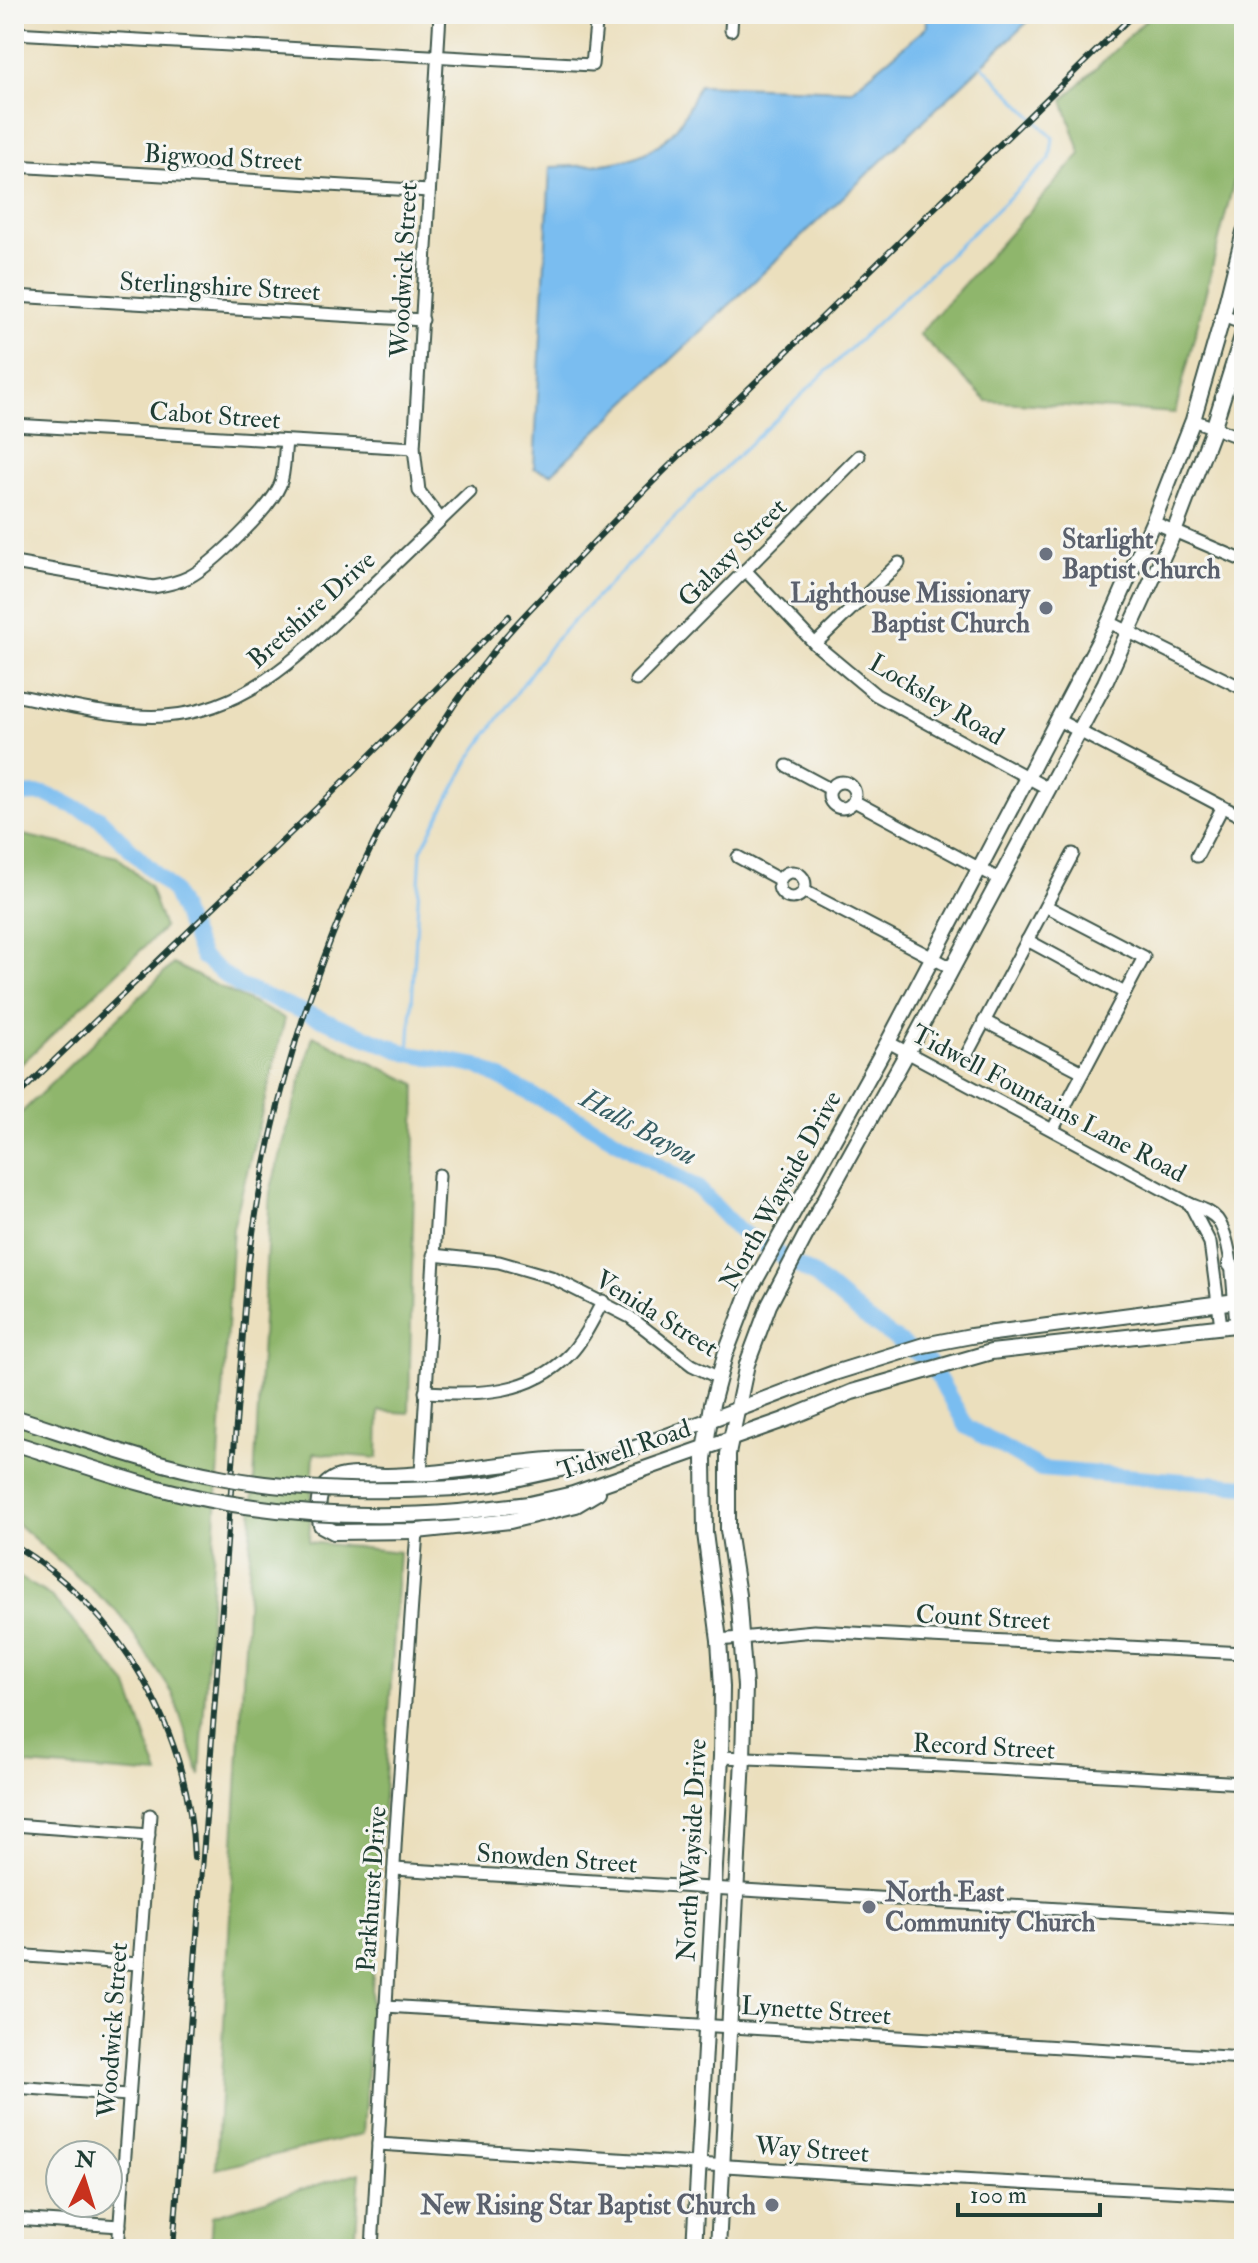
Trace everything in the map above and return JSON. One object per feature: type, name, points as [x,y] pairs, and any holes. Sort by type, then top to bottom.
[{"type":"main road","name":"North Wayside Drive","points":[[694,2249],[721,1757],[719,1640],[705,1533],[706,1446],[719,1378],[750,1290],[888,1042],[1109,622],[1193,420],[1244,232]]},
{"type":"main road","name":"North Wayside Drive","points":[[718,2249],[745,1686],[728,1530],[728,1454],[747,1364],[769,1305],[811,1225],[1105,683],[1174,532],[1213,429],[1244,330]]},
{"type":"main road","points":[[1230,1264],[1244,1281]]},
{"type":"main road","name":"Tidwell Road","points":[[14,1417],[127,1453],[224,1478],[340,1491],[456,1488],[493,1484],[606,1459],[834,1373],[924,1345],[1239,1300]]},
{"type":"main road","name":"Tidwell Road","points":[[14,1443],[129,1479],[226,1503],[364,1517],[459,1512],[529,1504],[614,1481],[852,1392],[991,1352],[1240,1324]]},
{"type":"main road","points":[[606,1459],[553,1459],[421,1473],[334,1478],[325,1485],[317,1510],[321,1525],[334,1532],[417,1531],[510,1521],[566,1508],[614,1481]]},
{"type":"street","name":"Woodwick Street","points":[[440,14],[414,448],[419,491],[441,520]]},
{"type":"street","points":[[14,33],[592,65],[597,14]]},
{"type":"street","points":[[731,30],[732,14]]},
{"type":"street","name":"Bigwood Street","points":[[14,166],[429,191]]},
{"type":"street","name":"Sterlingshire Street","points":[[14,296],[423,320]]},
{"type":"street","points":[[1223,316],[1244,324]]},
{"type":"street","points":[[1193,420],[1244,439]]},
{"type":"street","name":"Cabot Street","points":[[14,425],[414,448]]},
{"type":"street","points":[[14,563],[153,587],[188,578],[202,570],[260,514],[280,484],[286,442]]},
{"type":"street","name":"Galaxy Street","points":[[636,680],[859,456]]},
{"type":"street","name":"Bretshire Drive","points":[[14,695],[144,717],[190,713],[236,698],[259,686],[295,659],[470,492]]},
{"type":"street","points":[[1153,522],[1244,561]]},
{"type":"street","points":[[815,644],[899,563]]},
{"type":"street","name":"Locksley Road","points":[[745,570],[815,644],[876,695],[1047,788]]},
{"type":"street","points":[[1109,622],[1244,689]]},
{"type":"street","points":[[1058,720],[1244,818]]},
{"type":"street","points":[[787,766],[830,789]]},
{"type":"street","points":[[840,782],[848,783],[854,789],[854,801],[848,807],[835,807],[828,797],[830,789],[840,782]]},
{"type":"street","points":[[854,801],[999,879]]},
{"type":"street","points":[[1197,856],[1222,808]]},
{"type":"street","points":[[966,1056],[1073,854]]},
{"type":"street","points":[[738,857],[780,880],[779,886],[784,896],[795,898],[804,891],[952,968]]},
{"type":"street","points":[[1046,906],[1144,957],[1053,1129]]},
{"type":"street","points":[[1027,940],[1125,993]]},
{"type":"street","points":[[984,1021],[1083,1072]]},
{"type":"street","name":"Tidwell Fountains Lane Road","points":[[888,1042],[1190,1204],[1207,1210],[1217,1220],[1228,1248],[1239,1300],[1240,1324]]},
{"type":"street","points":[[421,1473],[439,1175]]},
{"type":"street","name":"Tidwell Fountains Lane Road","points":[[1190,1204],[1210,1243],[1221,1326]]},
{"type":"street","name":"Venida Street","points":[[433,1255],[484,1260],[551,1277],[630,1317],[692,1365],[719,1378]]},
{"type":"street","points":[[425,1392],[487,1394],[523,1384],[550,1370],[570,1354],[603,1301]]},
{"type":"street","name":"Parkhurst Drive","points":[[372,2249],[417,1531]]},
{"type":"street","name":"Count Street","points":[[719,1640],[814,1631],[1244,1653]]},
{"type":"street","name":"Record Street","points":[[721,1757],[1244,1783]]},
{"type":"street","name":"Woodwick Street","points":[[118,2249],[150,1815]]},
{"type":"street","points":[[14,1825],[149,1835]]},
{"type":"street","name":"Snowden Street","points":[[394,1869],[1244,1920]]},
{"type":"street","points":[[14,1955],[139,1964]]},
{"type":"street","name":"Lynette Street","points":[[385,2006],[1244,2058]]},
{"type":"street","points":[[14,2087],[128,2095]]},
{"type":"street","name":"Way Street","points":[[378,2144],[1244,2195]]},
{"type":"street","points":[[14,2219],[120,2226]]},
{"type":"green space","points":[[1152,14],[1244,14],[1244,116],[1237,169],[1175,413],[987,401],[919,334],[1081,154],[1063,100]]},
{"type":"green space","points":[[14,833],[117,856],[149,886],[164,928],[14,1071]]},
{"type":"green space","points":[[173,964],[285,1019],[233,1228],[200,1776],[173,1694],[121,1615],[14,1521],[14,1120]]},
{"type":"green space","points":[[313,1036],[416,1084],[409,1413],[379,1411],[378,1458],[314,1453],[309,1542],[399,1552],[363,2134],[216,2169],[270,1192]]},
{"type":"green space","points":[[14,1574],[52,1597],[127,1684],[159,1775],[14,1764]]},
{"type":"green space","points":[[360,2172],[355,2249],[210,2249],[212,2216]]},
{"type":"water","points":[[926,14],[1036,14],[551,474],[534,468],[550,167],[604,164],[653,149],[679,124],[699,85],[851,90],[927,27]]},
{"type":"waterway","points":[[409,1054],[421,850],[469,760],[552,643],[696,495],[1050,159],[1053,138],[982,65]]},
{"type":"waterway","name":"Halls Bayou","points":[[14,795],[45,794],[98,817],[173,891],[202,957],[239,986],[409,1054],[477,1066],[579,1119],[698,1188],[738,1230],[814,1275],[864,1317],[929,1362],[967,1427],[1041,1469],[1244,1486]]},
{"type":"railway","points":[[173,2249],[248,1268],[261,1183],[280,1099],[332,935],[367,857],[407,780],[453,707],[510,631],[663,472],[1134,14]]},
{"type":"railway","points":[[14,1099],[324,801],[509,616]]},
{"type":"railway","points":[[14,1545],[53,1572],[87,1604],[117,1640],[143,1679],[164,1721],[179,1765],[190,1811],[194,1858]]},
{"type":"place","name":"Starlight Baptist Church","points":[[1046,554]]},
{"type":"place","name":"Lighthouse Missionary Baptist Church","points":[[1046,608]]},
{"type":"place","name":"North East Community Church","points":[[869,1907]]},
{"type":"place","name":"New Rising Star Baptist Church","points":[[772,2205]]}]
